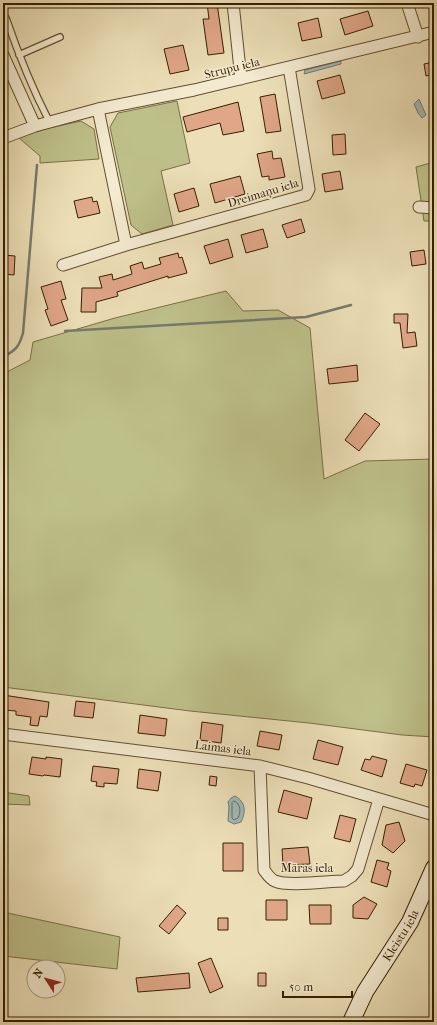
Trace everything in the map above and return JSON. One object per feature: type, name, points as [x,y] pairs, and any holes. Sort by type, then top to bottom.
[{"type":"street","points":[[233,3],[241,79]]},
{"type":"street","points":[[407,3],[418,37]]},
{"type":"street","name":"Strupu iela","points":[[3,138],[50,121],[98,108],[194,90],[434,32]]},
{"type":"street","points":[[3,55],[35,126]]},
{"type":"street","name":"Dreimaņu iela","points":[[63,265],[126,245],[306,194],[309,189],[288,67]]},
{"type":"street","points":[[98,108],[126,245]]},
{"type":"street","points":[[419,207],[434,208]]},
{"type":"street","name":"Laimas iela","points":[[3,734],[260,766],[308,778],[434,815]]},
{"type":"street","name":"Māras iela","points":[[260,766],[264,870],[274,881],[284,884],[344,881],[352,876],[358,869],[379,799]]},
{"type":"street","name":"Kleistu iela","points":[[351,1022],[365,992],[410,922],[434,868]]},
{"type":"lane","points":[[6,18],[19,55],[50,121]]},
{"type":"lane","points":[[19,55],[60,37]]},
{"type":"green space","points":[[177,101],[190,163],[161,171],[173,225],[142,234],[131,225],[110,127],[118,113]]},
{"type":"green space","points":[[81,121],[94,129],[99,159],[40,163],[40,156],[19,138],[35,131]]},
{"type":"green space","points":[[434,162],[434,221],[424,221],[416,167]]},
{"type":"green space","points":[[226,291],[243,311],[278,310],[310,328],[324,479],[365,461],[434,459],[434,737],[402,735],[309,723],[190,711],[3,687],[3,374],[30,360],[33,342],[115,318]]},
{"type":"green space","points":[[3,792],[29,796],[30,805],[3,804]]},
{"type":"green space","points":[[3,912],[120,937],[117,969],[66,963],[66,959],[29,959],[3,956]]},
{"type":"water","points":[[341,61],[341,64],[304,74],[305,70]]},
{"type":"water","points":[[419,99],[426,115],[422,118],[414,104]]},
{"type":"water","points":[[235,796],[239,798],[243,804],[244,815],[241,822],[234,824],[228,821],[228,802]]},
{"type":"building","points":[[207,3],[217,3],[224,53],[208,55],[203,19],[209,19]]},
{"type":"building","points":[[368,11],[373,26],[345,35],[340,19]]},
{"type":"building","points":[[318,18],[322,37],[302,41],[298,23]]},
{"type":"building","points":[[183,45],[189,70],[170,74],[164,49]]},
{"type":"building","points":[[434,62],[434,74],[426,76],[424,64]]},
{"type":"building","points":[[340,75],[345,93],[322,99],[317,81]]},
{"type":"building","points":[[275,94],[281,131],[266,133],[260,97]]},
{"type":"building","points":[[238,102],[244,131],[223,135],[220,123],[187,132],[183,117]]},
{"type":"building","points":[[345,134],[346,154],[333,155],[332,135]]},
{"type":"building","points":[[272,151],[273,159],[281,158],[285,177],[269,180],[269,176],[262,177],[257,154]]},
{"type":"building","points":[[340,171],[343,189],[325,192],[322,174]]},
{"type":"building","points":[[240,176],[245,194],[215,203],[210,184]]},
{"type":"building","points":[[194,188],[199,206],[179,212],[174,194]]},
{"type":"building","points":[[92,197],[93,202],[97,201],[100,213],[78,218],[74,201]]},
{"type":"building","points":[[301,219],[305,232],[287,238],[282,225]]},
{"type":"building","points":[[263,229],[268,247],[246,253],[241,235]]},
{"type":"building","points":[[228,239],[233,257],[210,264],[204,246]]},
{"type":"building","points":[[424,250],[426,264],[412,266],[410,252]]},
{"type":"building","points":[[178,253],[179,258],[182,257],[187,273],[168,278],[168,276],[117,292],[118,296],[96,302],[96,312],[81,312],[82,288],[102,288],[99,277],[112,274],[113,280],[132,274],[130,266],[142,262],[144,269],[161,264],[159,258]]},
{"type":"building","points":[[3,255],[15,256],[14,275],[3,274]]},
{"type":"building","points":[[61,281],[66,299],[61,300],[68,320],[51,326],[45,310],[48,309],[41,287]]},
{"type":"building","points":[[394,314],[408,314],[407,333],[415,332],[417,346],[403,348],[400,323],[394,323]]},
{"type":"building","points":[[357,365],[358,381],[329,384],[327,369]]},
{"type":"building","points":[[365,413],[380,424],[359,451],[345,440]]},
{"type":"building","points":[[3,695],[49,702],[47,717],[40,716],[38,726],[30,725],[31,717],[16,715],[16,711],[3,710]]},
{"type":"building","points":[[76,701],[95,703],[93,718],[74,716]]},
{"type":"building","points":[[140,715],[167,719],[165,736],[138,733]]},
{"type":"building","points":[[202,722],[223,725],[221,743],[200,740]]},
{"type":"building","points":[[260,731],[282,735],[279,750],[257,746]]},
{"type":"building","points":[[318,740],[343,747],[338,765],[313,759]]},
{"type":"building","points":[[372,756],[387,760],[382,777],[361,770],[365,759],[370,760]]},
{"type":"building","points":[[32,757],[62,759],[60,777],[29,774]]},
{"type":"building","points":[[406,764],[427,770],[422,786],[415,784],[414,787],[400,783]]},
{"type":"building","points":[[93,766],[119,769],[117,784],[104,783],[104,787],[96,786],[97,782],[91,781]]},
{"type":"building","points":[[139,769],[161,772],[158,791],[137,788]]},
{"type":"building","points":[[210,776],[217,777],[216,786],[209,785]]},
{"type":"building","points":[[284,790],[312,798],[307,819],[278,812]]},
{"type":"building","points":[[340,815],[356,819],[350,842],[334,838]]},
{"type":"building","points":[[399,822],[405,841],[393,853],[382,845],[386,825]]},
{"type":"building","points":[[223,843],[243,843],[243,871],[223,871]]},
{"type":"building","points":[[308,847],[310,864],[283,865],[282,849]]},
{"type":"building","points":[[377,860],[389,863],[387,869],[391,871],[387,887],[371,882]]},
{"type":"building","points":[[364,897],[377,904],[368,919],[353,918],[353,905]]},
{"type":"building","points":[[266,900],[287,900],[287,920],[266,920]]},
{"type":"building","points":[[177,905],[186,913],[169,934],[159,926]]},
{"type":"building","points":[[309,905],[331,905],[331,924],[310,924]]},
{"type":"building","points":[[218,918],[228,918],[228,930],[218,930]]},
{"type":"building","points":[[211,958],[223,987],[210,993],[198,963]]},
{"type":"building","points":[[189,973],[190,988],[138,992],[136,978]]},
{"type":"building","points":[[258,973],[266,973],[266,986],[258,986]]},
{"type":"waterway","points":[[3,357],[16,348],[23,333],[37,165]]},
{"type":"waterway","points":[[65,331],[306,317],[351,305]]}]
